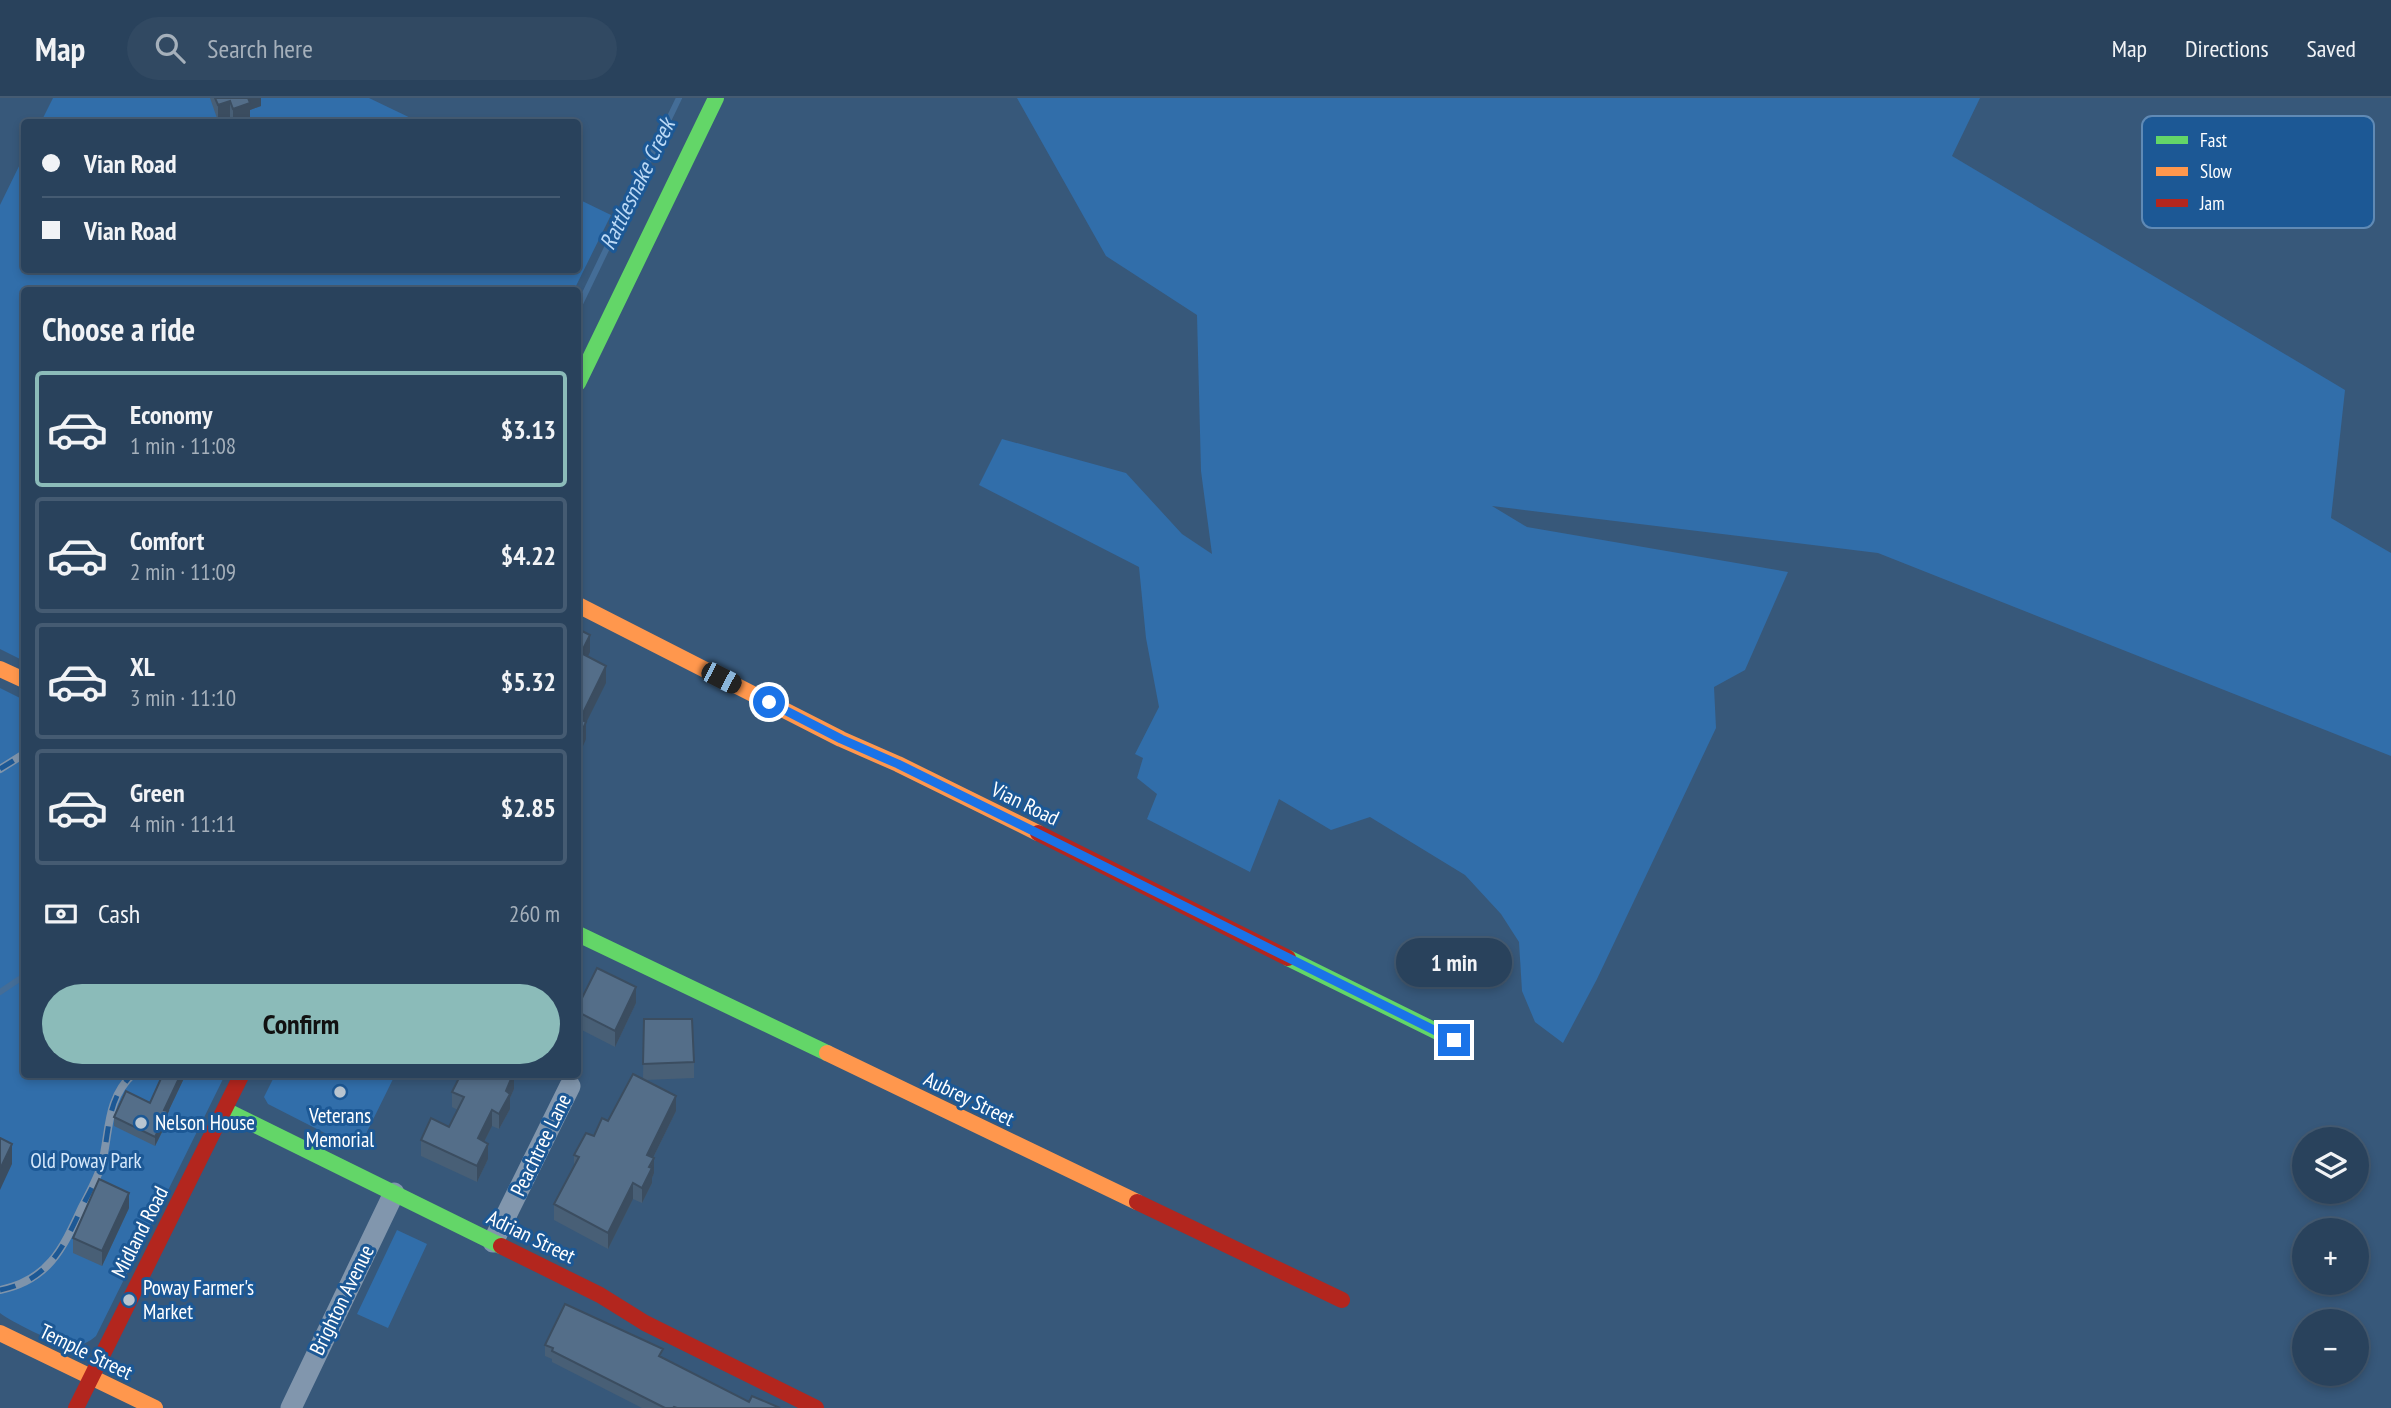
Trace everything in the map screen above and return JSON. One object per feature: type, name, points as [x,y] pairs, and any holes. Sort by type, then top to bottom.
[{"type":"street","points":[[581,377],[716,98]]},
{"type":"street","name":"Vian Road","points":[[581,607],[841,739],[898,764],[1454,1040]]},
{"type":"street","points":[[0,669],[21,679]]},
{"type":"street","name":"Aubrey Street","points":[[581,935],[1342,1300]]},
{"type":"street","name":"Midland Road","points":[[76,1408],[240,1078]]},
{"type":"street","name":"Peachtree Lane","points":[[493,1242],[570,1086]]},
{"type":"street","name":"Adrian Street","points":[[225,1110],[600,1295],[645,1323],[816,1408]]},
{"type":"street","name":"Brighton Avenue","points":[[291,1408],[394,1193]]},
{"type":"street","name":"Temple Street","points":[[0,1333],[155,1408]]},
{"type":"green space","points":[[53,98],[369,98],[413,119],[42,119]]},
{"type":"green space","points":[[1017,98],[1980,98],[1952,156],[2345,390],[2331,518],[2391,553],[2391,756],[1878,553],[1492,506],[1527,527],[1788,572],[1745,670],[1714,687],[1716,728],[1597,979],[1563,1043],[1535,1022],[1522,991],[1519,942],[1501,914],[1465,875],[1370,817],[1331,830],[1279,799],[1250,872],[1147,819],[1157,794],[1137,778],[1143,758],[1135,754],[1159,707],[1146,638],[1139,567],[979,485],[1002,439],[1126,473],[1182,534],[1212,554],[1201,471],[1197,315],[1106,256]]},
{"type":"green space","points":[[21,162],[21,273],[581,273],[581,200],[611,215],[575,287],[21,287],[21,660],[0,649],[0,205]]},
{"type":"green space","name":"Old Poway Park","points":[[0,688],[21,698],[21,1078],[224,1078],[96,1336],[84,1344],[65,1345],[23,1327],[0,1313]]},
{"type":"green space","points":[[273,1078],[394,1078],[358,1150],[268,1104],[264,1097]]},
{"type":"green space","points":[[397,1230],[427,1244],[388,1328],[357,1314]]},
{"type":"building","points":[[215,98],[248,98],[250,103],[233,109],[230,101],[218,105]]},
{"type":"building","points":[[581,630],[590,635],[581,653]]},
{"type":"building","points":[[581,653],[606,666],[581,717]]},
{"type":"building","points":[[581,720],[586,722],[581,733]]},
{"type":"building","points":[[597,968],[636,987],[615,1031],[581,1014],[581,1000]]},
{"type":"building","points":[[644,1019],[692,1019],[694,1062],[643,1064]]},
{"type":"building","points":[[633,1074],[676,1096],[647,1155],[654,1158],[649,1167],[652,1168],[642,1188],[633,1183],[608,1233],[554,1204],[579,1157],[574,1155],[586,1133],[594,1136],[602,1118],[608,1121]]},
{"type":"building","points":[[161,1078],[179,1078],[164,1110],[168,1111],[155,1137],[114,1117],[126,1091],[150,1103]]},
{"type":"building","points":[[459,1078],[511,1078],[506,1091],[510,1094],[499,1114],[492,1110],[478,1138],[488,1144],[477,1166],[421,1140],[431,1118],[449,1127],[464,1097],[452,1092]]},
{"type":"building","points":[[0,1138],[12,1144],[0,1169]]},
{"type":"building","points":[[99,1179],[129,1193],[102,1251],[73,1238]]},
{"type":"building","points":[[565,1304],[663,1349],[659,1356],[749,1402],[752,1396],[780,1408],[665,1408],[545,1345]]},
{"type":"waterway","name":"Rattlesnake Creek","points":[[581,302],[679,98]]},
{"type":"waterway","name":"Rattlesnake Creek","points":[[0,992],[21,978]]},
{"type":"railway","points":[[0,769],[21,756]]},
{"type":"railway","points":[[0,1290],[31,1279],[61,1249],[96,1180],[105,1151],[113,1105],[129,1078]]},
{"type":"traffic: fast","points":[[581,377],[716,98]]},
{"type":"traffic: fast","points":[[581,935],[827,1053]]},
{"type":"traffic: fast","points":[[1288,958],[1454,1040]]},
{"type":"traffic: fast","points":[[225,1110],[501,1246]]},
{"type":"traffic: slow","points":[[581,607],[841,739],[1038,833]]},
{"type":"traffic: slow","points":[[0,669],[21,679]]},
{"type":"traffic: slow","points":[[827,1053],[1137,1202]]},
{"type":"traffic: slow","points":[[0,1333],[155,1408]]},
{"type":"traffic: jam","points":[[1038,833],[1288,958]]},
{"type":"traffic: jam","points":[[76,1408],[240,1078]]},
{"type":"traffic: jam","points":[[1137,1202],[1342,1300]]},
{"type":"traffic: jam","points":[[501,1246],[600,1295],[645,1323],[816,1408]]},
{"type":"place","name":"Veterans Memorial","points":[[340,1092]]},
{"type":"place","name":"Nelson House","points":[[141,1123]]},
{"type":"place","name":"Poway Farmer's Market","points":[[129,1300]]},
{"type":"route","points":[[769,702],[1454,1040]]}]
